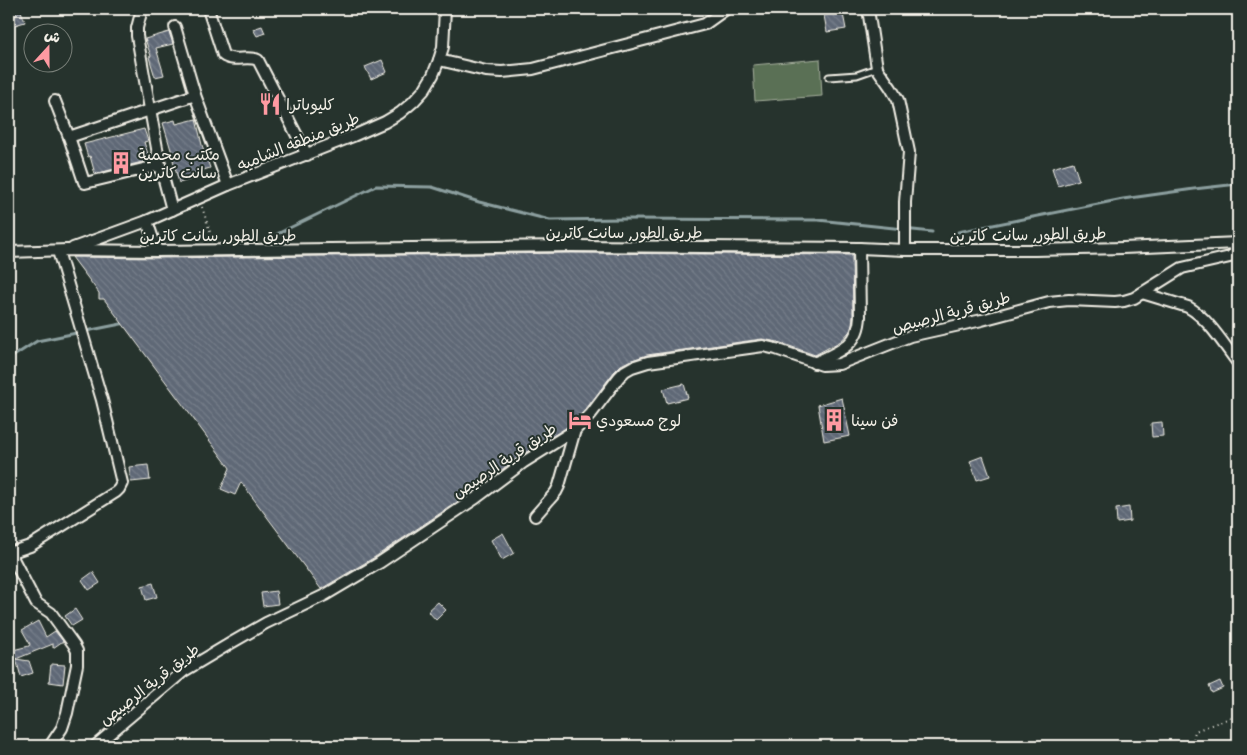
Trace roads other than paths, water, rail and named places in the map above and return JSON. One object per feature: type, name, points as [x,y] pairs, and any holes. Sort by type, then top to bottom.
[{"type":"street","points":[[142,9],[137,36],[160,165],[172,210]]},
{"type":"street","points":[[208,9],[223,55],[230,59],[254,58],[258,60],[307,154]]},
{"type":"street","name":"طريق منطقه الشاميه","points":[[62,251],[147,221],[228,185],[353,136],[400,113],[424,90],[440,60],[443,47],[445,9]]},
{"type":"street","points":[[440,60],[502,72],[533,70],[705,24],[726,9]]},
{"type":"street","points":[[868,9],[877,68],[898,100],[909,152],[905,202],[905,250]]},
{"type":"street","points":[[175,27],[195,95],[228,185]]},
{"type":"street","points":[[70,137],[195,95]]},
{"type":"street","points":[[55,101],[70,137],[85,183],[160,165]]},
{"type":"street","points":[[147,221],[157,251]]},
{"type":"street","name":"طريق الطور, سانت كاترين","points":[[9,252],[561,246],[905,250],[1122,248],[1237,242]]},
{"type":"street","name":"طريق قرية الرصيص","points":[[94,746],[184,671],[266,623],[325,595],[379,564],[476,498],[524,462],[575,430],[591,414],[619,377],[632,367],[640,364],[762,346],[822,365],[839,364],[910,336],[982,320],[1049,302],[1069,300],[1115,302],[1134,298],[1182,268],[1230,257],[1234,253],[1237,242]]},
{"type":"street","points":[[814,363],[843,349],[858,332],[860,324],[859,248]]},
{"type":"street","points":[[50,746],[62,728],[67,713],[77,666],[77,651],[51,613],[36,603],[9,553],[30,546],[116,492],[122,483],[62,251]]},
{"type":"street","points":[[1142,293],[1194,310],[1204,319],[1238,363]]},
{"type":"street","points":[[535,516],[554,495],[559,486],[575,430]]},
{"type":"lane","points":[[829,78],[857,75],[877,68]]},
{"type":"waterway","points":[[958,232],[1123,199],[1238,184]]},
{"type":"waterway","points":[[277,234],[376,186],[432,187],[479,202],[550,220],[818,220],[932,232]]},
{"type":"waterway","points":[[9,359],[37,341],[126,323]]},
{"type":"waterway","points":[[1224,746],[1238,738]]},
{"type":"place","name":"كليوباترا","points":[[270,104]]},
{"type":"place","name":"مكتب محمية سانت كاترين","points":[[121,163]]},
{"type":"place","name":"لوج مسعودي","points":[[580,420]]},
{"type":"place","name":"فن سينا","points":[[834,420]]}]
